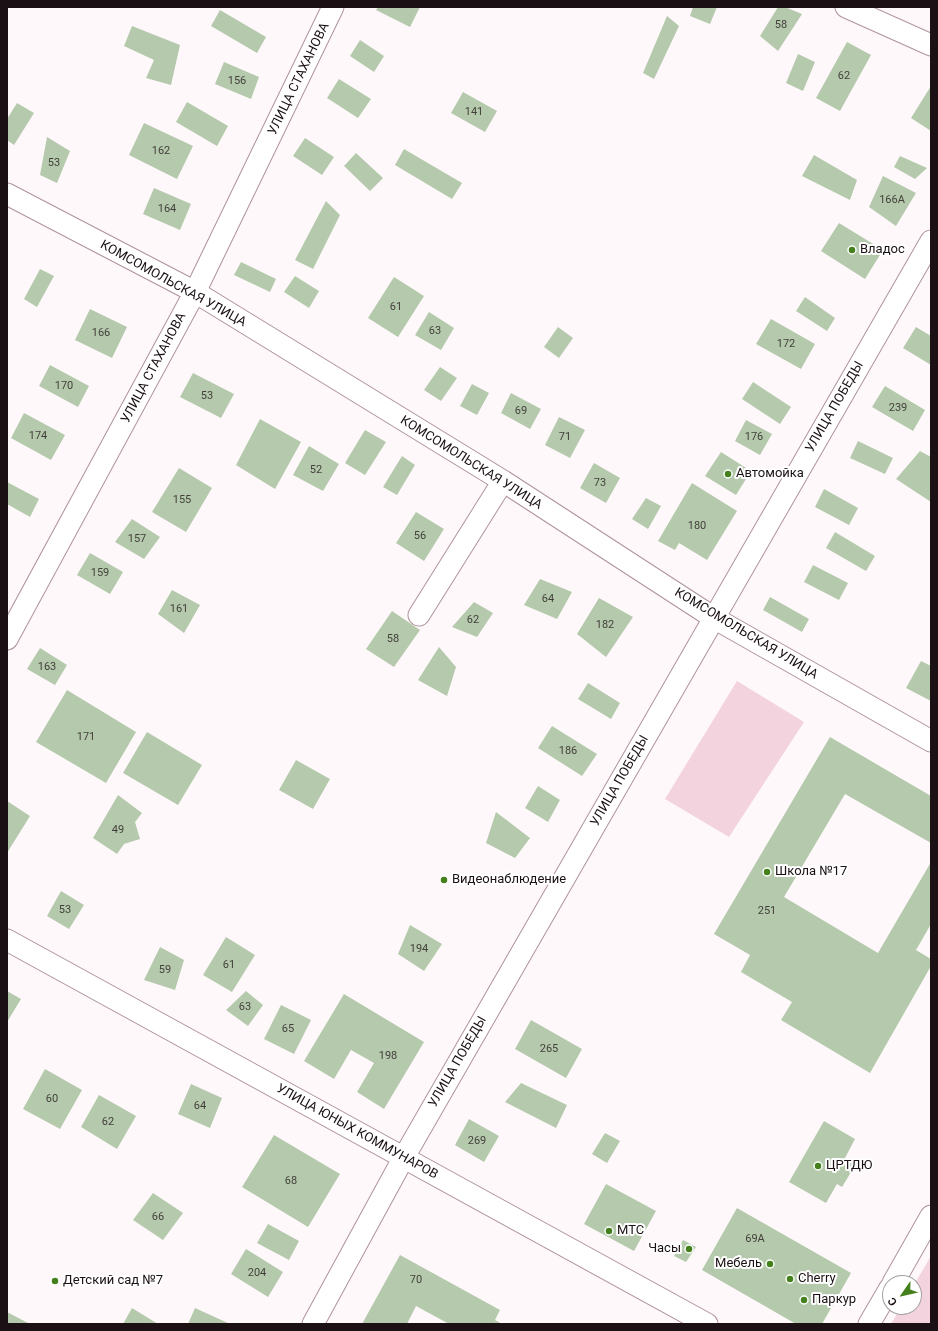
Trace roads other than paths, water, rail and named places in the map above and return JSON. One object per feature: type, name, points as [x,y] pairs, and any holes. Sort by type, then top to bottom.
[{"type":"street","name":"УЛИЦА СТАХАНОВА","points":[[7,639],[195,292],[334,7]]},
{"type":"street","points":[[846,7],[931,45]]},
{"type":"street","name":"КОМСОМОЛЬСКАЯ УЛИЦА","points":[[7,194],[195,292],[502,481],[714,618],[931,741]]},
{"type":"street","name":"УЛИЦА ПОБЕДЫ","points":[[313,1324],[404,1157],[931,241]]},
{"type":"street","points":[[419,615],[502,481]]},
{"type":"street","name":"УЛИЦА ЮНЫХ КОММУНАРОВ","points":[[7,940],[707,1324]]},
{"type":"street","points":[[898,1275],[931,1216]]},
{"type":"street","points":[[869,1324],[882,1302]]},
{"type":"place","name":"Владос","points":[[852,250]]},
{"type":"place","name":"Автомойка","points":[[728,474]]},
{"type":"place","name":"Школа №17","points":[[767,872]]},
{"type":"place","name":"Видеонаблюдение","points":[[444,880]]},
{"type":"place","name":"ЦРТДЮ","points":[[818,1166]]},
{"type":"place","name":"МТС","points":[[609,1231]]},
{"type":"place","name":"Часы","points":[[689,1249]]},
{"type":"place","name":"Мебель","points":[[770,1264]]},
{"type":"place","name":"Cherry","points":[[790,1279]]},
{"type":"place","name":"Детский сад №7","points":[[55,1281]]},
{"type":"place","name":"Паркур","points":[[804,1300]]}]
